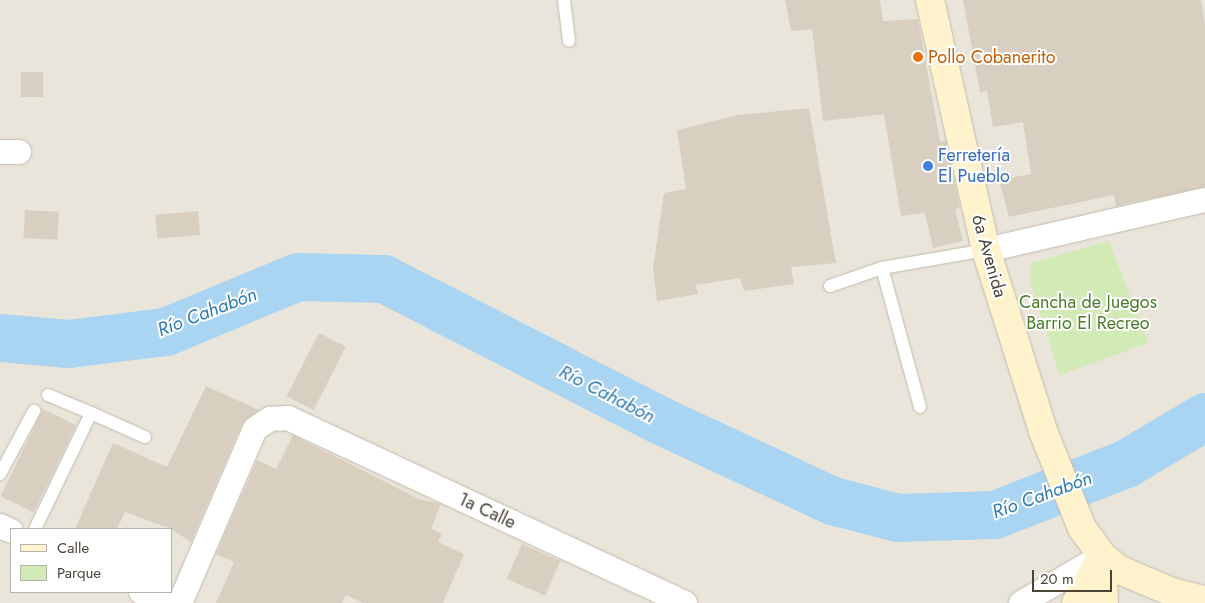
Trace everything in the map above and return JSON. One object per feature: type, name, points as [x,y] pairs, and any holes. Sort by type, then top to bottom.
[{"type":"main road","name":"6a Avenida","points":[[930,0],[986,250],[1043,431],[1082,528],[1102,556],[1120,570],[1172,592],[1205,600]]},
{"type":"main road","points":[[1076,603],[1102,556]]},
{"type":"main road","points":[[1102,556],[1104,603]]},
{"type":"street","points":[[986,250],[1205,200]]},
{"type":"street","name":"1a Calle","points":[[180,603],[255,429],[270,419],[288,418],[685,603]]},
{"type":"street","points":[[1022,603],[1102,556]]},
{"type":"street","points":[[143,593],[165,603]]},
{"type":"lane","points":[[564,0],[569,40]]},
{"type":"lane","points":[[830,286],[882,268],[986,250]]},
{"type":"lane","points":[[882,268],[920,406]]},
{"type":"lane","points":[[48,395],[145,437]]},
{"type":"lane","points":[[0,474],[34,411]]},
{"type":"lane","points":[[35,528],[91,413]]},
{"type":"shaded area","points":[[0,0],[1205,0],[1205,603],[0,603]]},
{"type":"green space","name":"Cancha de Juegos Barrio El Recreo","points":[[1109,241],[1148,343],[1060,375],[1030,282],[1031,263]]},
{"type":"building","points":[[785,0],[880,0],[883,21],[918,19],[940,142],[946,141],[958,198],[960,208],[955,209],[963,241],[933,248],[925,213],[901,216],[884,114],[823,121],[812,29],[791,31]]},
{"type":"building","points":[[963,0],[1201,0],[1205,24],[1205,187],[1116,206],[1114,195],[1009,217],[999,180],[1031,174],[1023,122],[993,127],[987,91],[980,92]]},
{"type":"building","points":[[21,72],[43,72],[43,97],[21,97]]},
{"type":"building","points":[[809,108],[836,263],[791,267],[794,284],[744,291],[740,278],[696,285],[698,294],[657,301],[653,268],[664,193],[686,189],[677,130],[738,115]]},
{"type":"building","points":[[25,210],[59,212],[57,240],[24,238]]},
{"type":"building","points":[[198,211],[200,235],[157,239],[155,215]]},
{"type":"building","points":[[319,333],[346,347],[313,410],[287,396]]},
{"type":"building","points":[[206,386],[259,410],[242,424],[191,542],[172,528],[125,512],[117,528],[75,528],[113,443],[167,467]]},
{"type":"building","points":[[43,409],[76,425],[34,512],[0,496]]},
{"type":"building","points":[[293,435],[419,499],[441,504],[431,529],[442,534],[438,542],[464,554],[443,603],[363,603],[346,595],[342,603],[216,603],[234,562],[216,554],[257,460],[276,469]]},
{"type":"building","points":[[522,544],[560,561],[545,596],[507,579]]},
{"type":"waterway","name":"Río Cahabón","points":[[0,338],[69,344],[166,332],[298,277],[384,279],[659,420],[833,501],[898,518],[995,515],[1126,464],[1205,417]]},
{"type":"place","name":"Pollo Cobanerito","points":[[918,57]]},
{"type":"place","name":"Ferretería El Pueblo","points":[[928,166]]}]
